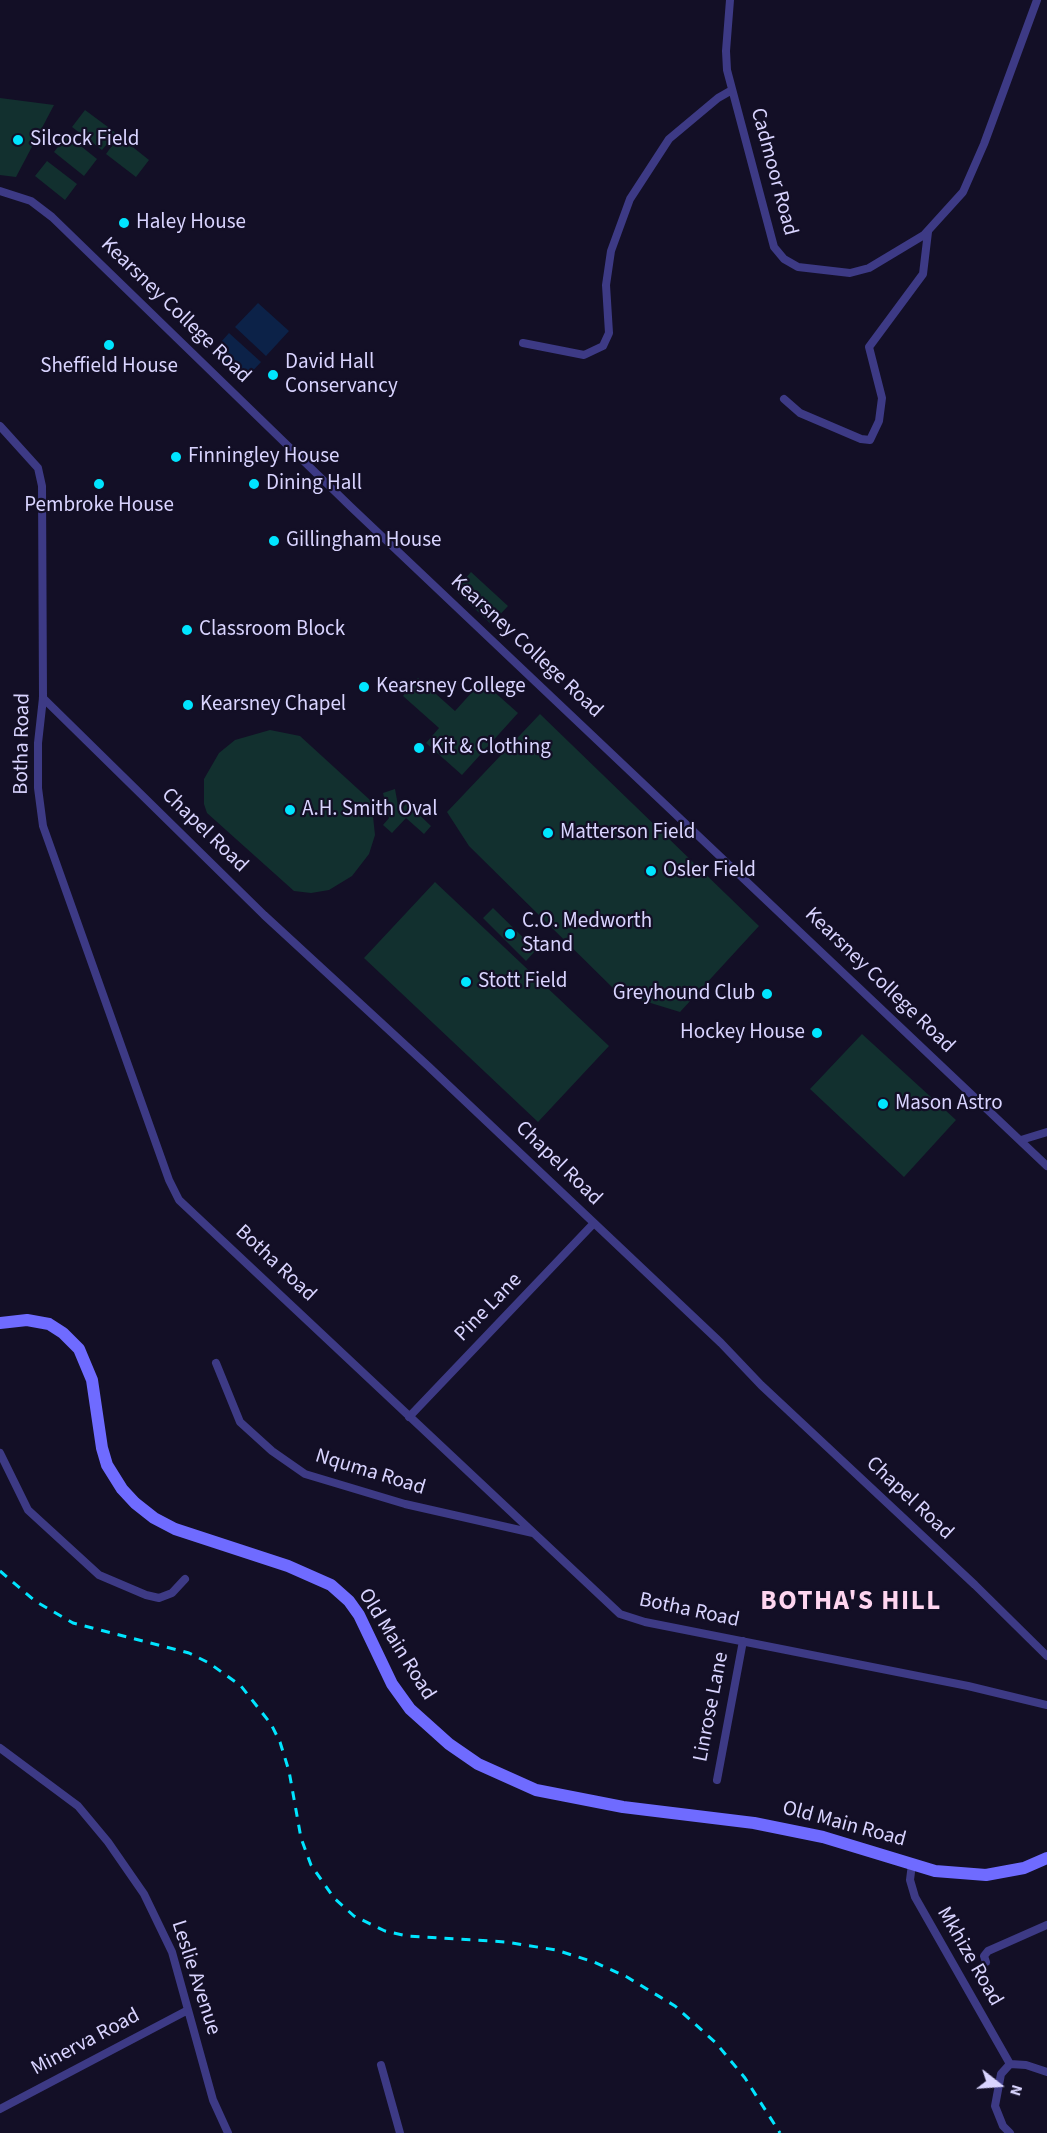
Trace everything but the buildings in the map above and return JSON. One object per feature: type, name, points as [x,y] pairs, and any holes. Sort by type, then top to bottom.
[{"type":"main road","name":"Old Main Road","points":[[0,1323],[27,1320],[49,1324],[63,1333],[80,1350],[92,1380],[102,1448],[108,1465],[122,1489],[135,1503],[154,1518],[175,1529],[288,1566],[331,1585],[349,1601],[359,1615],[392,1684],[410,1709],[449,1744],[478,1764],[536,1790],[623,1807],[754,1823],[824,1837],[912,1864],[957,1874],[986,1875],[1023,1868],[1047,1858]]},
{"type":"street","name":"Cadmoor Road","points":[[730,0],[726,51],[732,90],[767,228],[774,247],[784,259],[804,269],[859,271],[895,253],[928,231],[958,198],[971,177],[1037,0]]},
{"type":"street","points":[[523,343],[584,355],[603,346],[609,333],[606,285],[611,250],[630,199],[669,139],[718,98],[732,90]]},
{"type":"street","name":"Kearsney College Road","points":[[0,191],[31,201],[52,217],[351,507],[1047,1166]]},
{"type":"street","points":[[784,399],[800,413],[861,440],[870,440],[879,421],[882,398],[869,355],[869,347],[923,274],[928,231]]},
{"type":"street","name":"Botha Road","points":[[0,426],[23,450],[41,476],[43,698],[38,743],[38,788],[43,826],[175,1194],[197,1218],[620,1614],[645,1622],[968,1686],[1047,1706]]},
{"type":"street","name":"Chapel Road","points":[[43,698],[256,907],[329,972],[1047,1656]]},
{"type":"street","points":[[1021,1140],[1047,1132]]},
{"type":"street","name":"Pine Lane","points":[[409,1418],[594,1223]]},
{"type":"street","name":"Nquma Road","points":[[216,1363],[240,1422],[272,1451],[305,1474],[405,1504],[533,1533]]},
{"type":"street","points":[[0,1453],[28,1510],[99,1575],[146,1595],[159,1598],[172,1593],[185,1579]]},
{"type":"street","name":"Linrose Lane","points":[[717,1780],[743,1641]]},
{"type":"street","name":"Leslie Avenue","points":[[0,1748],[78,1806],[124,1863],[164,1931],[213,2100],[228,2133]]},
{"type":"street","name":"Mkhize Road","points":[[912,1864],[910,1880],[915,1898],[1010,2064]]},
{"type":"street","points":[[986,1962],[984,1956],[988,1951],[1047,1925]]},
{"type":"street","name":"Minerva Road","points":[[0,2109],[188,2010]]},
{"type":"street","points":[[1010,2133],[1003,2126],[995,2106],[1001,2074],[1010,2064],[1026,2065],[1047,2072]]},
{"type":"street","points":[[381,2065],[400,2133]]},
{"type":"green space","name":"Silcock Field","points":[[0,98],[54,105],[16,177],[0,175]]},
{"type":"green space","points":[[85,110],[116,133],[102,150],[72,127]]},
{"type":"green space","points":[[67,135],[97,159],[84,176],[54,152]]},
{"type":"green space","points":[[119,136],[149,160],[136,177],[106,154]]},
{"type":"green space","points":[[47,161],[77,184],[65,200],[35,176]]},
{"type":"green space","points":[[471,572],[508,606],[491,624],[455,590]]},
{"type":"green space","points":[[418,678],[455,711],[482,681],[518,713],[462,775],[426,743],[439,728],[403,696]]},
{"type":"green space","points":[[540,714],[759,926],[680,1012],[618,993],[469,846],[447,812]]},
{"type":"green space","name":"A.H. Smith Oval","points":[[270,730],[300,736],[370,800],[375,835],[369,854],[352,876],[329,890],[311,893],[294,891],[207,813],[204,804],[204,779],[219,753],[235,740]]},
{"type":"green space","points":[[395,789],[399,811],[407,803],[431,826],[424,834],[406,818],[392,833],[383,825],[389,818],[383,793]]},
{"type":"green space","name":"Stott Field","points":[[435,882],[609,1046],[538,1122],[364,958]]},
{"type":"green space","name":"C.O. Medworth Stand","points":[[493,908],[536,950],[526,961],[483,918]]},
{"type":"green space","name":"Mason Astro","points":[[862,1034],[956,1120],[904,1177],[810,1089]]},
{"type":"water","points":[[258,303],[289,331],[266,356],[235,327]]},
{"type":"water","points":[[229,333],[261,362],[244,380],[213,351]]},
{"type":"railway","points":[[0,1571],[35,1601],[73,1623],[189,1653],[209,1663],[241,1686],[271,1724],[280,1742],[289,1771],[301,1838],[311,1865],[334,1898],[354,1916],[385,1931],[407,1936],[506,1942],[556,1950],[594,1962],[627,1977],[675,2006],[716,2043],[745,2078],[780,2133]]},
{"type":"place","name":"Silcock Field","points":[[18,140]]},
{"type":"place","name":"Haley House","points":[[124,223]]},
{"type":"place","name":"Sheffield House","points":[[109,345]]},
{"type":"place","name":"David Hall Conservancy","points":[[273,375]]},
{"type":"place","name":"Finningley House","points":[[176,457]]},
{"type":"place","name":"Pembroke House","points":[[99,484]]},
{"type":"place","name":"Dining Hall","points":[[254,484]]},
{"type":"place","name":"Gillingham House","points":[[274,541]]},
{"type":"place","name":"Classroom Block","points":[[187,630]]},
{"type":"place","name":"Kearsney College","points":[[364,687]]},
{"type":"place","name":"Kearsney Chapel","points":[[188,705]]},
{"type":"place","name":"Kit & Clothing","points":[[419,748]]},
{"type":"place","name":"A.H. Smith Oval","points":[[290,810]]},
{"type":"place","name":"Matterson Field","points":[[548,833]]},
{"type":"place","name":"Osler Field","points":[[651,871]]},
{"type":"place","name":"C.O. Medworth Stand","points":[[510,934]]},
{"type":"place","name":"Stott Field","points":[[466,982]]},
{"type":"place","name":"Greyhound Club","points":[[767,994]]},
{"type":"place","name":"Hockey House","points":[[817,1033]]},
{"type":"place","name":"Mason Astro","points":[[883,1104]]},
{"type":"district","name":"BOTHA'S HILL","points":[[851,1603]]}]
